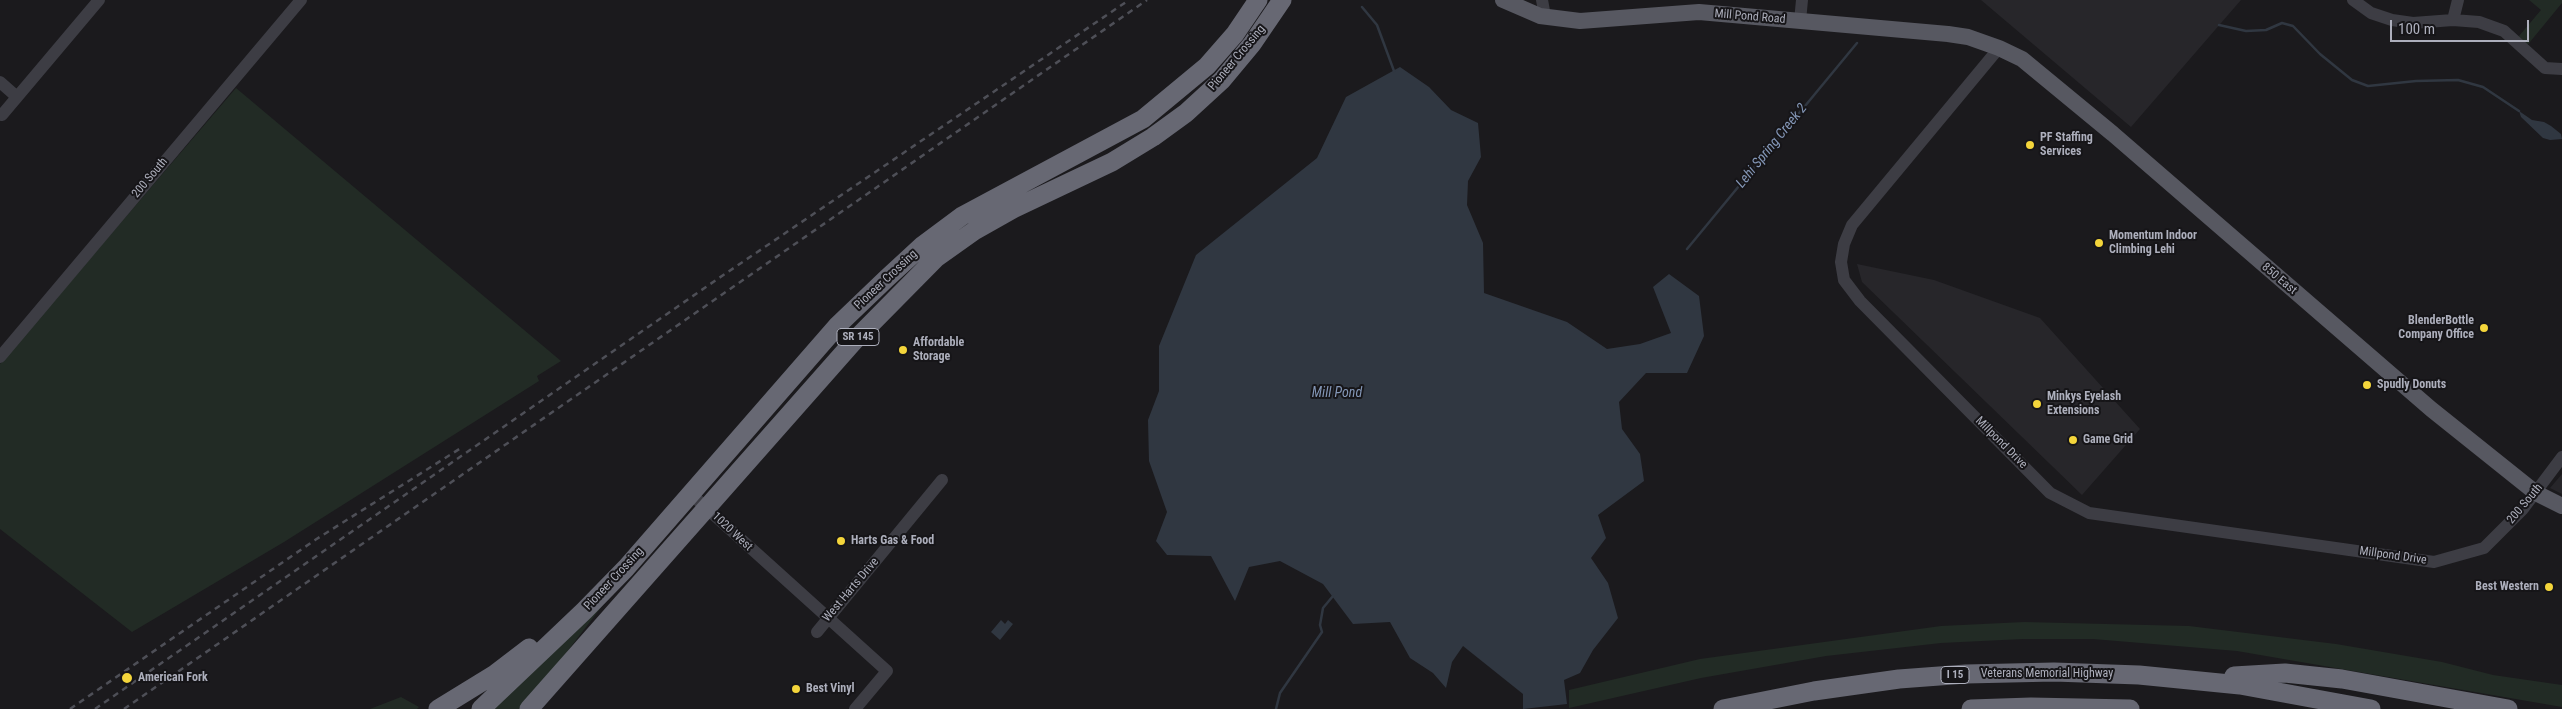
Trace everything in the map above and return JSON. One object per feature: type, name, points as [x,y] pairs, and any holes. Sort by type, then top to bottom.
[{"type":"highway","name":"Pioneer Crossing","points":[[481,709],[584,611],[692,495],[838,325],[923,245],[962,216],[1143,119],[1207,66],[1235,34],[1258,0]]},
{"type":"highway","name":"Pioneer Crossing","points":[[529,709],[708,509],[855,340],[936,258],[974,231],[1013,209],[1112,162],[1153,137],[1186,113],[1222,80],[1252,44],[1282,0]]},
{"type":"highway","points":[[438,709],[495,674],[531,646],[597,584],[660,517],[692,495]]},
{"type":"highway","name":"Veterans Memorial Highway","points":[[1723,709],[1848,686],[1966,674],[2071,672],[2191,679],[2286,692],[2371,709]]},
{"type":"highway","points":[[2191,679],[2285,673],[2342,679],[2508,709]]},
{"type":"highway","points":[[1972,709],[2064,707],[2130,709]]},
{"type":"main road","name":"Mill Pond Road","points":[[1503,0],[1543,8],[1580,21],[1699,12],[1948,34],[1968,37],[1999,48]]},
{"type":"main road","name":"850 East","points":[[1999,48],[2022,59],[2114,134],[2363,351],[2536,493],[2562,506]]},
{"type":"street","points":[[2,115],[99,0]]},
{"type":"street","name":"200 South","points":[[0,357],[301,0]]},
{"type":"street","points":[[1800,21],[1802,0]]},
{"type":"street","points":[[2353,0],[2372,14],[2392,20],[2413,23],[2452,20],[2479,22],[2504,31],[2545,68],[2562,69]]},
{"type":"street","points":[[2452,20],[2458,0]]},
{"type":"street","name":"Millpond Drive","points":[[1999,48],[1852,225],[1844,244],[1841,262],[1844,280],[1860,301],[2050,493],[2090,513],[2434,562],[2484,548]]},
{"type":"street","points":[[0,82],[17,97]]},
{"type":"street","name":"200 South","points":[[2484,548],[2523,509],[2562,457]]},
{"type":"street","name":"West Harts Drive","points":[[817,632],[942,480]]},
{"type":"street","name":"1020 West","points":[[692,495],[887,670],[855,709]]},
{"type":"shaded area","points":[[1981,0],[2241,0],[2131,127]]},
{"type":"shaded area","points":[[2529,0],[2562,0],[2562,3],[2525,48],[2519,36],[2541,10]]},
{"type":"shaded area","points":[[236,88],[561,361],[537,376],[539,381],[284,542],[132,632],[0,529],[0,364]]},
{"type":"shaded area","points":[[1857,264],[1934,280],[2040,318],[2140,429],[2082,495],[1862,282]]},
{"type":"shaded area","points":[[2562,474],[2562,494],[2550,488]]},
{"type":"shaded area","points":[[606,601],[523,709],[492,709]]},
{"type":"shaded area","points":[[2024,622],[2189,626],[2336,644],[2442,662],[2493,675],[2562,685],[2562,707],[2237,651],[2093,639],[2023,639],[1941,643],[1826,656],[1701,678],[1569,708],[1569,690],[1700,659],[1941,626]]},
{"type":"shaded area","points":[[401,697],[419,707],[417,709],[370,709]]},
{"type":"water","name":"Mill Pond","points":[[1400,67],[1429,87],[1451,110],[1478,123],[1481,157],[1468,181],[1467,205],[1483,243],[1484,293],[1567,322],[1607,349],[1640,344],[1671,333],[1653,287],[1669,274],[1699,296],[1704,336],[1687,373],[1646,373],[1619,402],[1622,429],[1640,454],[1644,481],[1598,515],[1606,538],[1591,558],[1608,583],[1618,618],[1593,650],[1580,673],[1564,680],[1567,704],[1523,709],[1523,694],[1463,646],[1452,662],[1446,688],[1433,673],[1410,658],[1390,622],[1353,624],[1323,584],[1280,561],[1249,567],[1235,601],[1211,556],[1167,555],[1156,541],[1167,512],[1149,461],[1148,420],[1159,391],[1159,346],[1196,255],[1317,158],[1346,97]]},
{"type":"water","points":[[2519,111],[2532,120],[2544,122],[2551,126],[2561,134],[2562,139],[2550,140],[2543,138],[2521,117]]},
{"type":"water","points":[[1001,620],[1005,624],[1008,620],[1013,624],[1000,640],[991,632]]},
{"type":"waterway","points":[[1362,7],[1377,25],[1394,71]]},
{"type":"waterway","points":[[2219,25],[2246,31],[2266,30],[2282,23],[2293,26],[2320,54],[2352,80],[2368,86],[2416,81],[2458,80],[2483,87],[2519,111]]},
{"type":"waterway","name":"Lehi Spring Creek 2","points":[[1687,249],[1857,43]]},
{"type":"waterway","points":[[1276,709],[1280,693],[1322,632],[1320,625],[1323,608],[1333,596]]},
{"type":"railway","points":[[95,709],[719,278],[1129,0]]},
{"type":"railway","points":[[124,709],[1147,0]]},
{"type":"railway","points":[[70,709],[315,540],[461,448]]},
{"type":"place","name":"PF Staffing Services","points":[[2030,145]]},
{"type":"place","name":"Momentum Indoor Climbing Lehi","points":[[2099,243]]},
{"type":"place","name":"BlenderBottle Company Office","points":[[2484,328]]},
{"type":"place","name":"Affordable Storage","points":[[903,350]]},
{"type":"place","name":"Spudly Donuts","points":[[2367,385]]},
{"type":"place","name":"Minkys Eyelash Extensions","points":[[2037,404]]},
{"type":"place","name":"Game Grid","points":[[2073,440]]},
{"type":"place","name":"Harts Gas & Food","points":[[841,541]]},
{"type":"place","name":"Best Western","points":[[2549,587]]},
{"type":"place","name":"American Fork","points":[[127,678]]},
{"type":"place","name":"Best Vinyl","points":[[796,689]]}]
